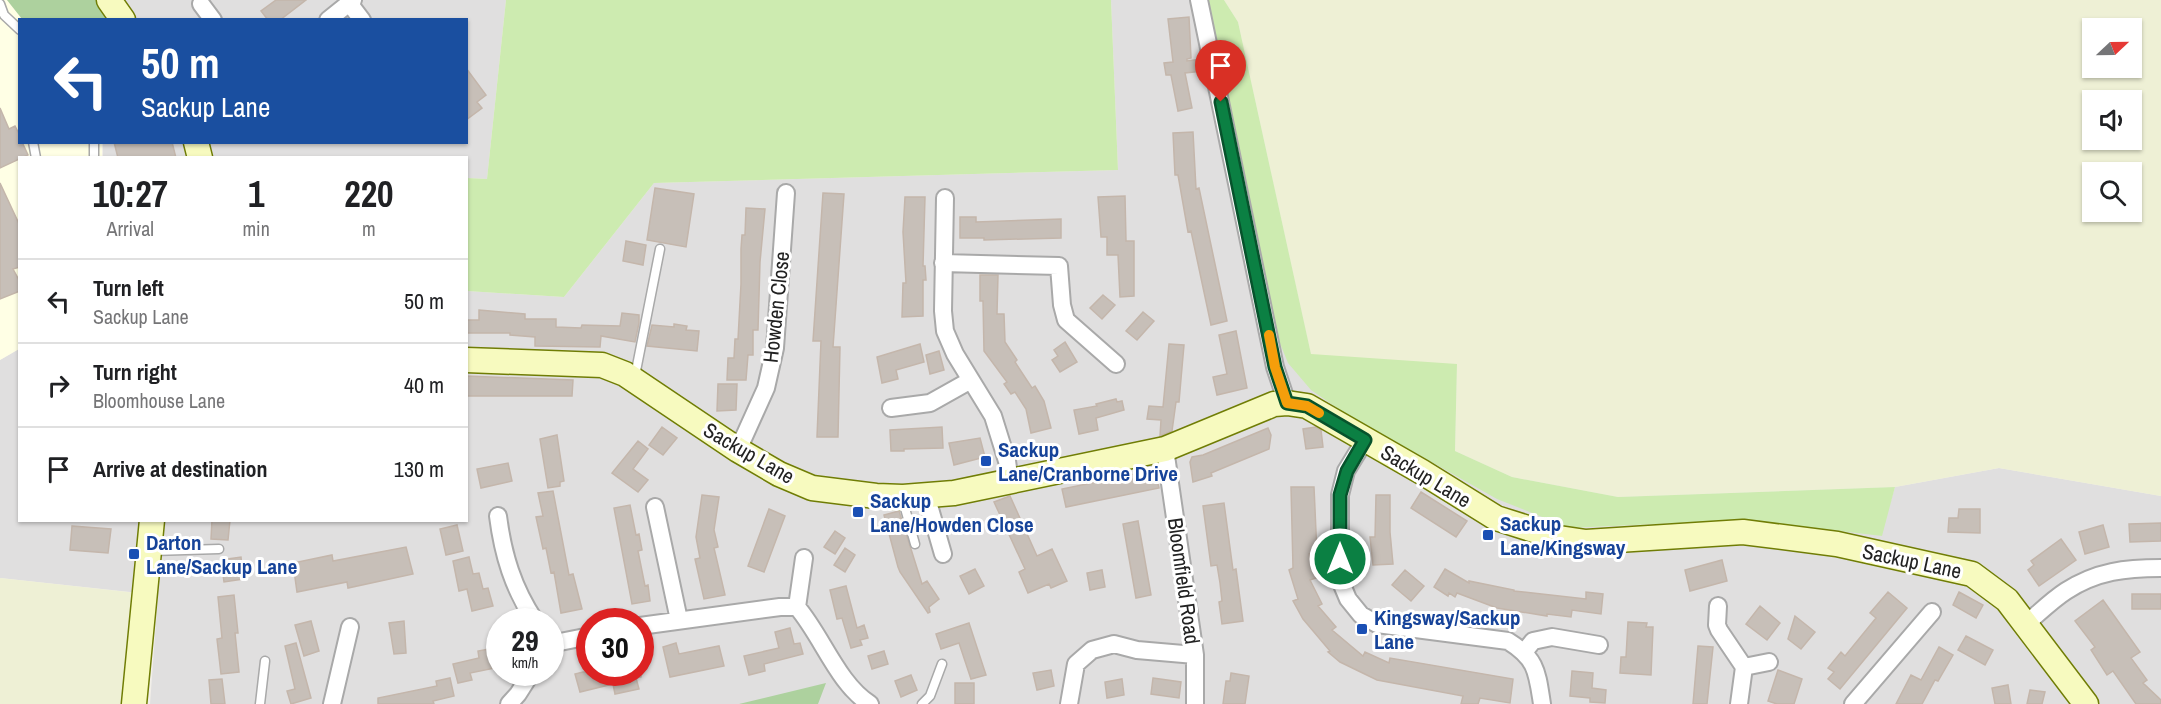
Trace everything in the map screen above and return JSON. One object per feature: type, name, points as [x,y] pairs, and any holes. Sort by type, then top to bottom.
[{"type":"street","points":[[109,0],[122,18]]},
{"type":"street","points":[[1199,0],[1275,367],[1287,403]]},
{"type":"street","points":[[330,18],[351,1],[361,18]]},
{"type":"street","points":[[201,4],[212,18]]},
{"type":"street","name":"Howden Close","points":[[738,450],[766,388],[776,348],[786,194]]},
{"type":"street","points":[[945,198],[943,311],[945,331],[955,354],[993,416],[1010,482]]},
{"type":"street","points":[[944,263],[1059,266],[1062,305],[1066,320],[1116,364]]},
{"type":"street","name":"Sackup Lane","points":[[468,360],[602,365],[625,374],[738,450],[779,474],[812,488],[876,496],[954,493],[1010,482],[1165,449],[1274,404],[1307,406],[1422,472],[1496,518],[1559,538],[1586,542],[1743,532],[1837,544],[1971,574],[2007,600],[2086,704]]},
{"type":"street","points":[[891,408],[930,403],[971,380]]},
{"type":"street","points":[[1365,440],[1347,471],[1340,495],[1340,580],[1348,599],[1361,615],[1377,624],[1509,640],[1525,651],[1537,672],[1542,704]]},
{"type":"street","name":"Bloomfield Road","points":[[1069,704],[1077,664],[1092,650],[1114,644],[1137,650],[1195,655],[1165,449]]},
{"type":"street","points":[[914,496],[943,554]]},
{"type":"street","points":[[655,507],[679,620]]},
{"type":"street","points":[[498,516],[502,549],[521,600],[526,608]]},
{"type":"street","points":[[134,704],[152,522]]},
{"type":"street","points":[[797,607],[804,558]]},
{"type":"street","points":[[2026,624],[2066,591],[2093,577],[2125,568],[2161,568]]},
{"type":"street","points":[[1718,606],[1719,630],[1744,667],[1739,704]]},
{"type":"street","points":[[654,624],[780,607],[797,607],[809,620],[845,680],[863,700],[870,704]]},
{"type":"street","points":[[1853,704],[1932,612]]},
{"type":"street","points":[[332,704],[350,627]]},
{"type":"street","points":[[1525,651],[1533,641],[1552,637],[1599,645]]},
{"type":"street","points":[[1195,655],[1195,704]]},
{"type":"street","points":[[1744,667],[1769,662]]},
{"type":"street","points":[[509,704],[523,686]]},
{"type":"lane","points":[[0,4],[4,15],[18,28]]},
{"type":"lane","points":[[634,380],[660,249]]},
{"type":"lane","points":[[914,496],[915,544]]},
{"type":"lane","points":[[149,552],[219,549]]},
{"type":"lane","points":[[260,704],[265,660]]},
{"type":"lane","points":[[922,704],[930,696],[942,664]]},
{"type":"shaded area","points":[[0,0],[7,0],[21,18],[18,18],[18,144],[102,144],[102,156],[18,156],[18,350],[0,360]]},
{"type":"shaded area","points":[[103,0],[506,0],[487,179],[468,178],[468,156],[103,156],[103,144],[468,144],[468,18],[116,18]]},
{"type":"shaded area","points":[[1111,0],[1203,0],[1279,341],[1570,528],[1745,520],[1881,535],[1895,487],[1999,468],[2161,496],[2161,704],[150,704],[158,595],[0,578],[0,360],[18,350],[18,522],[468,522],[468,291],[564,297],[654,183],[1118,170]]},
{"type":"shaded area","points":[[1224,0],[2161,0],[2161,496],[1999,468],[1895,487],[1618,497],[1512,477],[1455,451],[1457,365],[1311,355],[1238,22]]},
{"type":"shaded area","points":[[0,578],[137,593],[126,704],[0,704]]},
{"type":"green space","points":[[7,0],[103,0],[116,18],[21,18]]},
{"type":"green space","points":[[506,0],[1111,0],[1118,170],[654,183],[564,297],[468,291],[468,178],[487,179]]},
{"type":"green space","points":[[1203,0],[1224,0],[1238,22],[1311,354],[1457,364],[1455,451],[1512,477],[1618,497],[1895,487],[1882,536],[1745,520],[1570,528],[1497,499],[1343,412],[1311,390],[1288,363],[1279,341]]},
{"type":"green space","points":[[826,683],[818,704],[739,704]]},
{"type":"building","points":[[276,0],[306,0],[283,18],[266,18],[261,11]]},
{"type":"building","points":[[1189,17],[1191,58],[1187,61],[1201,59],[1203,71],[1185,73],[1192,108],[1178,111],[1171,75],[1166,75],[1164,63],[1173,62],[1168,19]]},
{"type":"building","points":[[468,71],[486,95],[477,102],[482,108],[468,118]]},
{"type":"building","points":[[0,108],[9,129],[15,126],[18,132],[18,144],[23,144],[28,155],[18,156],[18,160],[0,168]]},
{"type":"building","points":[[1193,132],[1196,189],[1199,188],[1227,321],[1211,325],[1191,231],[1188,232],[1178,175],[1175,175],[1173,133]]},
{"type":"building","points":[[114,144],[172,144],[176,156],[118,156]]},
{"type":"building","points":[[0,183],[18,222],[18,268],[13,269],[18,278],[18,292],[0,299]]},
{"type":"building","points":[[655,188],[694,194],[686,247],[647,240]]},
{"type":"building","points":[[823,193],[844,194],[833,347],[840,347],[838,437],[817,437],[821,341],[813,341]]},
{"type":"building","points":[[1125,196],[1126,241],[1134,241],[1134,296],[1120,297],[1118,255],[1107,255],[1107,237],[1101,237],[1098,197]]},
{"type":"building","points":[[905,197],[925,197],[923,266],[925,266],[926,280],[923,280],[923,316],[902,317],[903,283],[906,283],[903,232]]},
{"type":"building","points":[[746,208],[765,209],[760,262],[758,330],[753,330],[753,355],[748,355],[746,380],[727,380],[728,358],[734,358],[735,339],[738,339],[741,249],[742,235],[745,235]]},
{"type":"building","points":[[960,217],[976,217],[976,222],[1061,219],[1061,238],[984,240],[984,238],[960,238]]},
{"type":"building","points":[[626,241],[646,245],[643,265],[623,261]]},
{"type":"building","points":[[980,275],[998,275],[997,314],[1004,314],[1005,342],[1032,388],[1035,386],[1044,401],[1051,428],[1031,433],[1026,409],[1015,392],[1011,394],[1004,384],[1007,382],[984,351]]},
{"type":"building","points":[[1103,295],[1115,305],[1102,319],[1090,308]]},
{"type":"building","points":[[479,310],[525,314],[525,319],[556,319],[556,327],[581,328],[582,325],[620,326],[622,313],[639,315],[635,342],[601,336],[600,347],[535,346],[535,337],[510,335],[510,333],[468,333],[468,320],[479,320]]},
{"type":"building","points":[[1143,312],[1154,321],[1137,340],[1126,331]]},
{"type":"building","points":[[674,324],[687,326],[686,330],[699,331],[697,351],[647,346],[652,325],[674,327]]},
{"type":"building","points":[[1236,331],[1247,388],[1217,395],[1213,377],[1227,374],[1219,335]]},
{"type":"building","points":[[1065,342],[1077,362],[1060,372],[1052,360],[1058,356],[1054,350]]},
{"type":"building","points":[[920,344],[924,362],[896,370],[898,379],[882,383],[877,357]]},
{"type":"building","points":[[1169,344],[1184,345],[1179,402],[1176,402],[1172,431],[1160,436],[1161,420],[1147,419],[1149,406],[1163,407]]},
{"type":"building","points":[[939,351],[944,370],[930,374],[926,355]]},
{"type":"building","points":[[468,376],[573,380],[572,396],[468,396]]},
{"type":"building","points":[[718,384],[737,384],[736,410],[717,411]]},
{"type":"building","points":[[1116,399],[1117,402],[1122,401],[1124,410],[1096,418],[1098,430],[1079,434],[1074,410],[1097,406],[1096,404]]},
{"type":"building","points":[[662,427],[677,438],[663,455],[649,445]]},
{"type":"building","points":[[942,427],[943,448],[891,451],[890,430]]},
{"type":"building","points":[[1316,427],[1321,430],[1323,447],[1306,449],[1303,429]]},
{"type":"building","points":[[1268,428],[1271,435],[1269,449],[1211,473],[1212,476],[1193,482],[1190,462],[1192,457],[1203,455]]},
{"type":"building","points":[[557,435],[564,481],[560,482],[560,486],[548,488],[540,439]]},
{"type":"building","points":[[980,438],[985,457],[954,465],[949,443]]},
{"type":"building","points":[[638,441],[648,449],[633,469],[648,480],[638,492],[612,473]]},
{"type":"building","points":[[508,463],[512,481],[481,488],[477,469]]},
{"type":"building","points":[[1155,470],[1159,488],[1066,507],[1062,489]]},
{"type":"building","points":[[1291,487],[1314,487],[1317,554],[1309,554],[1316,578],[1310,580],[1322,604],[1318,606],[1336,627],[1332,630],[1363,656],[1365,652],[1389,663],[1390,658],[1513,679],[1510,703],[1480,698],[1478,704],[1461,704],[1463,696],[1377,680],[1340,662],[1328,652],[1330,651],[1303,619],[1293,601],[1298,599],[1289,570],[1293,568]]},
{"type":"building","points":[[553,491],[569,575],[573,574],[582,608],[576,608],[576,610],[564,612],[564,608],[560,608],[554,572],[551,573],[546,548],[543,549],[536,517],[543,516],[538,493]]},
{"type":"building","points":[[1421,492],[1467,521],[1456,537],[1411,508]]},
{"type":"building","points":[[702,495],[719,497],[714,530],[718,547],[714,548],[725,595],[704,599],[695,559],[700,558],[696,537]]},
{"type":"building","points":[[1376,495],[1390,495],[1393,564],[1373,565],[1370,537],[1375,537]]},
{"type":"building","points":[[1010,496],[1037,556],[1052,549],[1067,581],[1051,588],[1049,584],[1028,593],[1019,572],[1025,569],[994,502]]},
{"type":"building","points":[[1224,503],[1243,621],[1222,624],[1219,602],[1222,601],[1220,583],[1217,565],[1211,566],[1203,506]]},
{"type":"building","points":[[630,505],[636,535],[639,534],[642,550],[638,551],[650,601],[632,604],[614,508]]},
{"type":"building","points":[[769,509],[785,516],[764,572],[748,566]]},
{"type":"building","points":[[1959,509],[1980,509],[1980,533],[1948,532],[1949,518],[1958,518]]},
{"type":"building","points":[[899,511],[922,584],[927,581],[939,599],[929,607],[930,612],[928,613],[898,567],[884,515]]},
{"type":"building","points":[[1138,521],[1151,595],[1136,598],[1123,524]]},
{"type":"building","points":[[212,522],[230,522],[228,540],[211,539]]},
{"type":"building","points":[[2161,523],[2161,541],[2130,542],[2129,524]]},
{"type":"building","points":[[457,525],[463,551],[446,555],[440,529]]},
{"type":"building","points":[[2103,525],[2109,547],[2085,554],[2079,532]]},
{"type":"building","points":[[72,526],[111,529],[108,553],[70,550]]},
{"type":"building","points":[[835,531],[845,538],[835,554],[824,547]]},
{"type":"building","points":[[2061,539],[2076,560],[2039,586],[2028,570],[2034,565],[2031,561]]},
{"type":"building","points":[[406,547],[413,574],[348,588],[347,582],[297,592],[293,563],[332,555],[333,561]]},
{"type":"building","points":[[845,548],[855,555],[845,572],[834,565]]},
{"type":"building","points":[[241,557],[243,579],[224,582],[221,560]]},
{"type":"building","points":[[469,557],[473,574],[479,573],[483,589],[488,588],[493,606],[472,611],[467,589],[459,591],[453,561]]},
{"type":"building","points":[[1722,560],[1727,581],[1690,591],[1685,570]]},
{"type":"building","points":[[975,569],[984,586],[969,594],[960,576]]},
{"type":"building","points":[[1445,569],[1469,583],[1469,581],[1514,591],[1586,599],[1586,592],[1603,594],[1601,614],[1572,610],[1571,617],[1547,614],[1547,616],[1497,608],[1457,593],[1455,597],[1449,593],[1448,596],[1434,587]]},
{"type":"building","points":[[1102,570],[1105,587],[1090,590],[1087,573]]},
{"type":"building","points":[[1405,570],[1424,586],[1411,601],[1392,585]]},
{"type":"building","points":[[846,586],[857,628],[864,625],[868,638],[860,640],[862,645],[851,648],[842,618],[837,619],[830,590]]},
{"type":"building","points":[[1888,592],[1907,608],[1840,689],[1828,679],[1834,672],[1828,668],[1841,652],[1845,656],[1876,618],[1870,613]]},
{"type":"building","points":[[1959,592],[1983,605],[1976,618],[1953,605]]},
{"type":"building","points":[[2132,594],[2161,594],[2161,609],[2132,609]]},
{"type":"building","points":[[234,595],[239,672],[221,674],[217,639],[222,638],[218,597]]},
{"type":"building","points":[[2103,600],[2140,652],[2131,658],[2147,680],[2143,683],[2161,700],[2161,704],[2136,704],[2113,671],[2107,675],[2091,650],[2095,647],[2075,621]]},
{"type":"building","points":[[1760,606],[1780,623],[1767,640],[1746,624]]},
{"type":"building","points":[[1795,616],[1815,632],[1801,649],[1788,639]]},
{"type":"building","points":[[311,621],[319,651],[304,656],[295,625]]},
{"type":"building","points":[[404,621],[406,653],[394,654],[389,623]]},
{"type":"building","points":[[1628,622],[1647,623],[1646,627],[1653,627],[1651,675],[1620,673],[1621,657],[1626,657]]},
{"type":"building","points":[[969,623],[986,675],[971,679],[959,643],[941,649],[936,634]]},
{"type":"building","points":[[790,628],[794,644],[800,643],[803,654],[764,664],[765,671],[749,675],[744,656],[779,648],[775,632]]},
{"type":"building","points":[[1966,636],[1993,650],[1985,665],[1958,650]]},
{"type":"building","points":[[296,643],[311,698],[291,704],[287,691],[295,689],[285,646]]},
{"type":"building","points":[[676,643],[679,654],[719,646],[724,666],[670,677],[663,647]]},
{"type":"building","points":[[1698,646],[1713,647],[1707,704],[1693,704]]},
{"type":"building","points":[[1939,647],[1953,655],[1938,681],[1935,680],[1922,704],[1896,704],[1911,675],[1921,680]]},
{"type":"building","points":[[486,650],[486,670],[470,673],[472,680],[458,683],[453,664],[479,658],[478,651]]},
{"type":"building","points":[[884,651],[888,664],[872,669],[868,656]]},
{"type":"building","points":[[1051,670],[1054,686],[1037,690],[1033,673]]},
{"type":"building","points":[[1778,670],[1802,679],[1794,704],[1777,704],[1768,701]]},
{"type":"building","points":[[1572,671],[1593,673],[1592,688],[1606,690],[1605,703],[1590,702],[1590,698],[1570,696]]},
{"type":"building","points":[[1231,673],[1249,676],[1245,704],[1223,704],[1226,681],[1230,681]]},
{"type":"building","points":[[911,675],[917,690],[901,697],[895,681]]},
{"type":"building","points":[[450,678],[454,696],[433,701],[434,704],[378,704],[378,698],[437,686],[436,681]]},
{"type":"building","points":[[1153,678],[1181,682],[1179,698],[1151,694]]},
{"type":"building","points":[[222,679],[225,704],[211,704],[209,680]]},
{"type":"building","points":[[1122,679],[1124,695],[1107,698],[1105,682]]},
{"type":"building","points":[[955,683],[974,683],[974,704],[955,704]]},
{"type":"building","points":[[2008,685],[2011,704],[1995,704],[1992,688]]},
{"type":"building","points":[[578,686],[605,686],[580,692]]},
{"type":"building","points":[[613,686],[638,686],[639,689],[615,694]]},
{"type":"building","points":[[2030,690],[2045,692],[2042,704],[2027,704]]},
{"type":"slow traffic","points":[[1269,335],[1275,367],[1287,403],[1307,406],[1319,413]]},
{"type":"place","name":"Sackup Lane/Cranborne Drive","points":[[986,461]]},
{"type":"place","name":"Sackup Lane/Howden Close","points":[[858,512]]},
{"type":"place","name":"Sackup Lane/Kingsway","points":[[1488,535]]},
{"type":"place","name":"Darton Lane/Sackup Lane","points":[[134,554]]},
{"type":"place","name":"Kingsway/Sackup Lane","points":[[1362,629]]},
{"type":"route","points":[[1221,102],[1275,367],[1287,403],[1307,406],[1365,440],[1347,471],[1340,495],[1340,559]]}]
